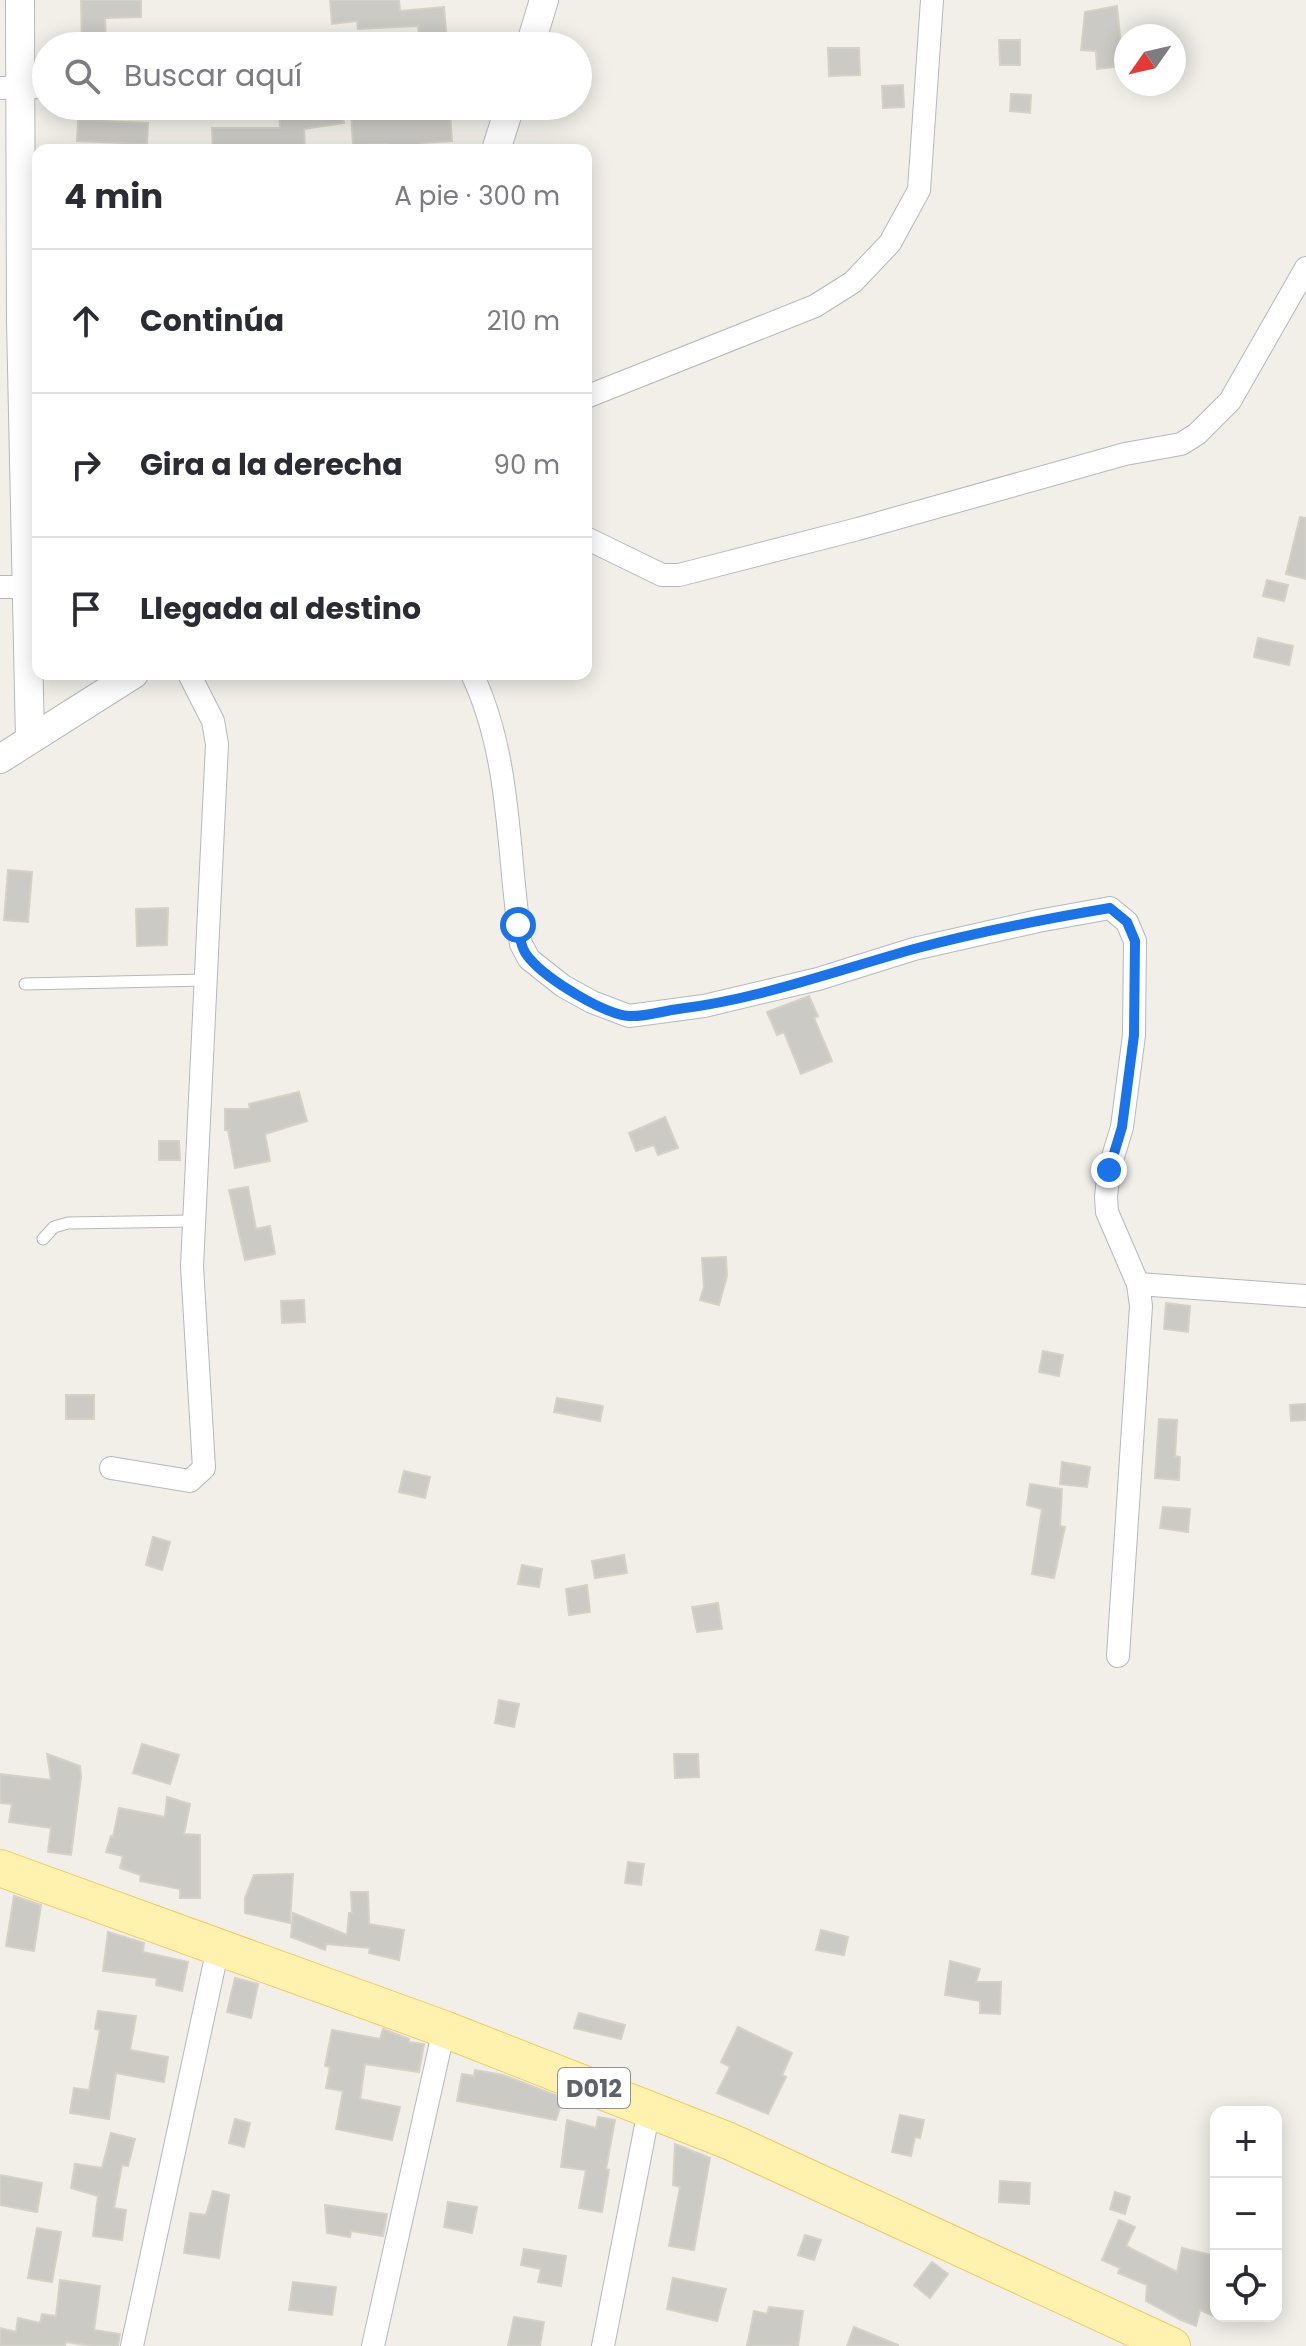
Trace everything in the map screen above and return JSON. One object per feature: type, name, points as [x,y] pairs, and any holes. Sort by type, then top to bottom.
[{"type":"main road","name":"D012","points":[[0,1868],[444,2029],[729,2141],[1172,2346]]},
{"type":"street","points":[[20,0],[29,321],[13,587],[30,739]]},
{"type":"street","points":[[534,32],[544,0]]},
{"type":"street","points":[[592,395],[815,306],[853,282],[890,243],[919,190],[932,0]]},
{"type":"street","points":[[498,144],[506,120]]},
{"type":"street","points":[[592,541],[662,575],[679,575],[858,529],[1125,454],[1181,444],[1197,434],[1230,401],[1306,268]]},
{"type":"street","points":[[0,759],[124,680]]},
{"type":"street","points":[[111,1468],[190,1481],[204,1468],[192,1221],[217,744],[213,721],[192,680]]},
{"type":"street","points":[[475,680],[481,693],[502,778],[521,944],[529,959],[563,986],[592,1002],[629,1016],[704,1006],[818,979],[914,949],[1038,921],[1110,908],[1127,922],[1135,941],[1134,1035],[1122,1127],[1109,1170],[1106,1197],[1107,1212],[1138,1284],[1141,1306],[1118,1656]]},
{"type":"street","points":[[1138,1284],[1306,1296]]},
{"type":"street","points":[[132,2346],[218,1948]]},
{"type":"street","points":[[373,2346],[444,2029]]},
{"type":"street","points":[[609,2344],[649,2110]]},
{"type":"lane","points":[[25,984],[205,980]]},
{"type":"lane","points":[[43,1239],[54,1227],[68,1223],[192,1221]]},
{"type":"building","points":[[81,0],[141,0],[141,17],[105,18],[106,32],[82,32]]},
{"type":"building","points":[[330,0],[399,0],[400,11],[444,7],[446,32],[419,32],[418,26],[358,29],[357,21],[332,24]]},
{"type":"building","points":[[1117,6],[1119,24],[1114,24],[1114,67],[1097,69],[1096,51],[1081,50],[1085,12]]},
{"type":"building","points":[[999,40],[1020,40],[1020,65],[1000,65]]},
{"type":"building","points":[[828,48],[859,48],[860,75],[829,76]]},
{"type":"building","points":[[903,85],[904,107],[883,108],[882,86]]},
{"type":"building","points":[[1011,94],[1031,95],[1030,113],[1010,111]]},
{"type":"building","points":[[78,120],[148,123],[147,144],[77,141]]},
{"type":"building","points":[[280,120],[343,120],[344,123],[304,129],[305,144],[213,144],[212,128],[280,128]]},
{"type":"building","points":[[352,120],[450,120],[452,141],[353,144]]},
{"type":"building","points":[[1300,517],[1306,518],[1306,579],[1286,574]]},
{"type":"building","points":[[1267,580],[1288,585],[1284,601],[1263,596]]},
{"type":"building","points":[[1258,638],[1293,646],[1289,665],[1254,657]]},
{"type":"building","points":[[8,870],[32,872],[28,922],[4,920]]},
{"type":"building","points":[[168,908],[167,945],[137,946],[136,909]]},
{"type":"building","points":[[809,996],[818,1016],[814,1018],[832,1061],[801,1074],[784,1032],[777,1035],[767,1012]]},
{"type":"building","points":[[299,1092],[307,1121],[265,1134],[270,1161],[235,1168],[228,1130],[225,1130],[225,1109],[250,1109],[249,1104]]},
{"type":"building","points":[[665,1117],[678,1148],[658,1155],[654,1145],[636,1151],[629,1133]]},
{"type":"building","points":[[159,1141],[179,1141],[180,1160],[159,1160]]},
{"type":"building","points":[[248,1187],[256,1229],[270,1226],[275,1254],[245,1260],[229,1190]]},
{"type":"building","points":[[726,1257],[727,1276],[719,1305],[700,1300],[704,1287],[702,1258]]},
{"type":"building","points":[[304,1300],[305,1322],[282,1323],[281,1301]]},
{"type":"building","points":[[1166,1303],[1190,1306],[1188,1332],[1164,1329]]},
{"type":"building","points":[[1043,1351],[1063,1355],[1059,1376],[1039,1372]]},
{"type":"building","points":[[66,1395],[94,1395],[94,1419],[66,1419]]},
{"type":"building","points":[[557,1398],[603,1406],[600,1421],[554,1412]]},
{"type":"building","points":[[1306,1404],[1306,1420],[1291,1421],[1290,1405]]},
{"type":"building","points":[[1159,1419],[1177,1420],[1175,1456],[1180,1457],[1179,1480],[1155,1478]]},
{"type":"building","points":[[1062,1462],[1090,1467],[1087,1487],[1060,1484]]},
{"type":"building","points":[[404,1471],[430,1477],[425,1498],[399,1492]]},
{"type":"building","points":[[1030,1484],[1062,1489],[1060,1526],[1065,1527],[1054,1578],[1032,1574],[1042,1509],[1027,1505]]},
{"type":"building","points":[[1163,1507],[1190,1509],[1188,1532],[1160,1528]]},
{"type":"building","points":[[153,1537],[170,1542],[162,1570],[146,1565]]},
{"type":"building","points":[[624,1555],[627,1573],[595,1578],[592,1561]]},
{"type":"building","points":[[522,1565],[542,1569],[539,1587],[518,1584]]},
{"type":"building","points":[[587,1585],[590,1612],[569,1615],[566,1589]]},
{"type":"building","points":[[718,1603],[722,1629],[697,1632],[692,1607]]},
{"type":"building","points":[[499,1700],[519,1704],[514,1727],[495,1723]]},
{"type":"building","points":[[142,1744],[179,1755],[170,1784],[133,1773]]},
{"type":"building","points":[[47,1754],[80,1766],[71,1855],[48,1852],[51,1828],[9,1822],[12,1804],[0,1803],[0,1774],[51,1780]]},
{"type":"building","points":[[674,1754],[698,1754],[699,1777],[675,1778]]},
{"type":"building","points":[[167,1797],[190,1804],[184,1834],[200,1835],[200,1898],[180,1898],[180,1889],[140,1881],[141,1875],[120,1868],[123,1856],[106,1852],[113,1837],[119,1808],[165,1817]]},
{"type":"building","points":[[628,1862],[644,1864],[641,1885],[625,1883]]},
{"type":"building","points":[[293,1874],[290,1923],[245,1913],[245,1898],[254,1875]]},
{"type":"building","points":[[351,1892],[368,1892],[369,1924],[404,1930],[399,1960],[369,1953],[370,1948],[326,1944],[325,1950],[291,1937],[293,1913],[347,1935],[349,1913],[352,1913]]},
{"type":"building","points":[[14,1896],[41,1905],[34,1951],[6,1946]]},
{"type":"building","points":[[821,1930],[848,1937],[844,1955],[816,1950]]},
{"type":"building","points":[[108,1932],[144,1943],[143,1952],[188,1962],[182,1991],[156,1985],[157,1978],[103,1971]]},
{"type":"building","points":[[950,1961],[980,1969],[976,1982],[1001,1982],[1000,2014],[980,2013],[980,2001],[945,1995]]},
{"type":"building","points":[[235,1978],[258,1984],[251,2018],[227,2012]]},
{"type":"building","points":[[98,2011],[136,2016],[130,2050],[168,2057],[164,2082],[116,2073],[109,2119],[70,2113],[74,2088],[89,2090],[100,2030],[95,2029]]},
{"type":"building","points":[[579,2013],[625,2025],[621,2039],[574,2028]]},
{"type":"building","points":[[738,2027],[792,2053],[782,2075],[786,2077],[768,2114],[717,2093],[730,2067],[721,2062]]},
{"type":"building","points":[[383,2029],[409,2039],[409,2042],[424,2044],[419,2072],[365,2064],[360,2099],[400,2107],[392,2140],[336,2129],[343,2091],[326,2088],[330,2067],[325,2066],[332,2030],[380,2039]]},
{"type":"building","points":[[475,2070],[503,2075],[563,2098],[556,2120],[457,2101],[462,2074],[474,2076]]},
{"type":"building","points":[[900,2115],[924,2120],[920,2138],[915,2137],[911,2156],[892,2152]]},
{"type":"building","points":[[598,2117],[615,2120],[602,2212],[579,2208],[586,2170],[561,2167],[567,2120],[596,2128]]},
{"type":"building","points":[[235,2119],[250,2123],[244,2147],[229,2143]]},
{"type":"building","points":[[111,2133],[135,2139],[128,2166],[122,2165],[114,2208],[126,2210],[122,2240],[93,2236],[98,2196],[71,2188],[75,2164],[102,2168]]},
{"type":"building","points":[[675,2144],[710,2158],[694,2250],[669,2246],[680,2187],[673,2185]]},
{"type":"building","points":[[0,2175],[42,2183],[37,2212],[0,2205]]},
{"type":"building","points":[[1000,2181],[1030,2183],[1029,2204],[999,2202]]},
{"type":"building","points":[[213,2191],[229,2195],[219,2258],[184,2253],[190,2213],[206,2215]]},
{"type":"building","points":[[1115,2192],[1130,2197],[1125,2214],[1110,2209]]},
{"type":"building","points":[[448,2202],[477,2207],[472,2233],[444,2227]]},
{"type":"building","points":[[325,2205],[387,2214],[383,2236],[351,2231],[350,2237],[327,2233]]},
{"type":"building","points":[[1119,2220],[1135,2227],[1126,2246],[1177,2272],[1182,2248],[1210,2255],[1210,2314],[1200,2310],[1196,2326],[1181,2320],[1146,2301],[1147,2285],[1118,2273],[1120,2268],[1102,2260]]},
{"type":"building","points":[[37,2228],[61,2232],[52,2282],[28,2278]]},
{"type":"building","points":[[805,2235],[821,2240],[814,2260],[798,2255]]},
{"type":"building","points":[[524,2249],[566,2256],[561,2286],[538,2282],[541,2269],[521,2265]]},
{"type":"building","points":[[932,2262],[948,2274],[930,2298],[914,2285]]},
{"type":"building","points":[[673,2278],[726,2289],[717,2321],[667,2309]]},
{"type":"building","points":[[60,2280],[100,2286],[94,2330],[120,2334],[118,2346],[66,2342],[65,2346],[0,2346],[0,2328],[16,2332],[18,2318],[40,2323],[42,2314],[56,2316]]},
{"type":"building","points":[[293,2282],[336,2287],[332,2315],[289,2310]]},
{"type":"building","points":[[769,2307],[803,2311],[798,2346],[747,2346],[754,2311],[767,2314]]},
{"type":"building","points":[[514,2317],[544,2322],[540,2346],[508,2346]]},
{"type":"building","points":[[854,2327],[898,2345],[898,2346],[847,2346]]},
{"type":"route","points":[[518,925],[521,944],[529,959],[563,986],[592,1002],[629,1016],[704,1006],[818,979],[914,949],[1110,908],[1127,922],[1135,941],[1134,1035],[1122,1127],[1109,1170]]}]
